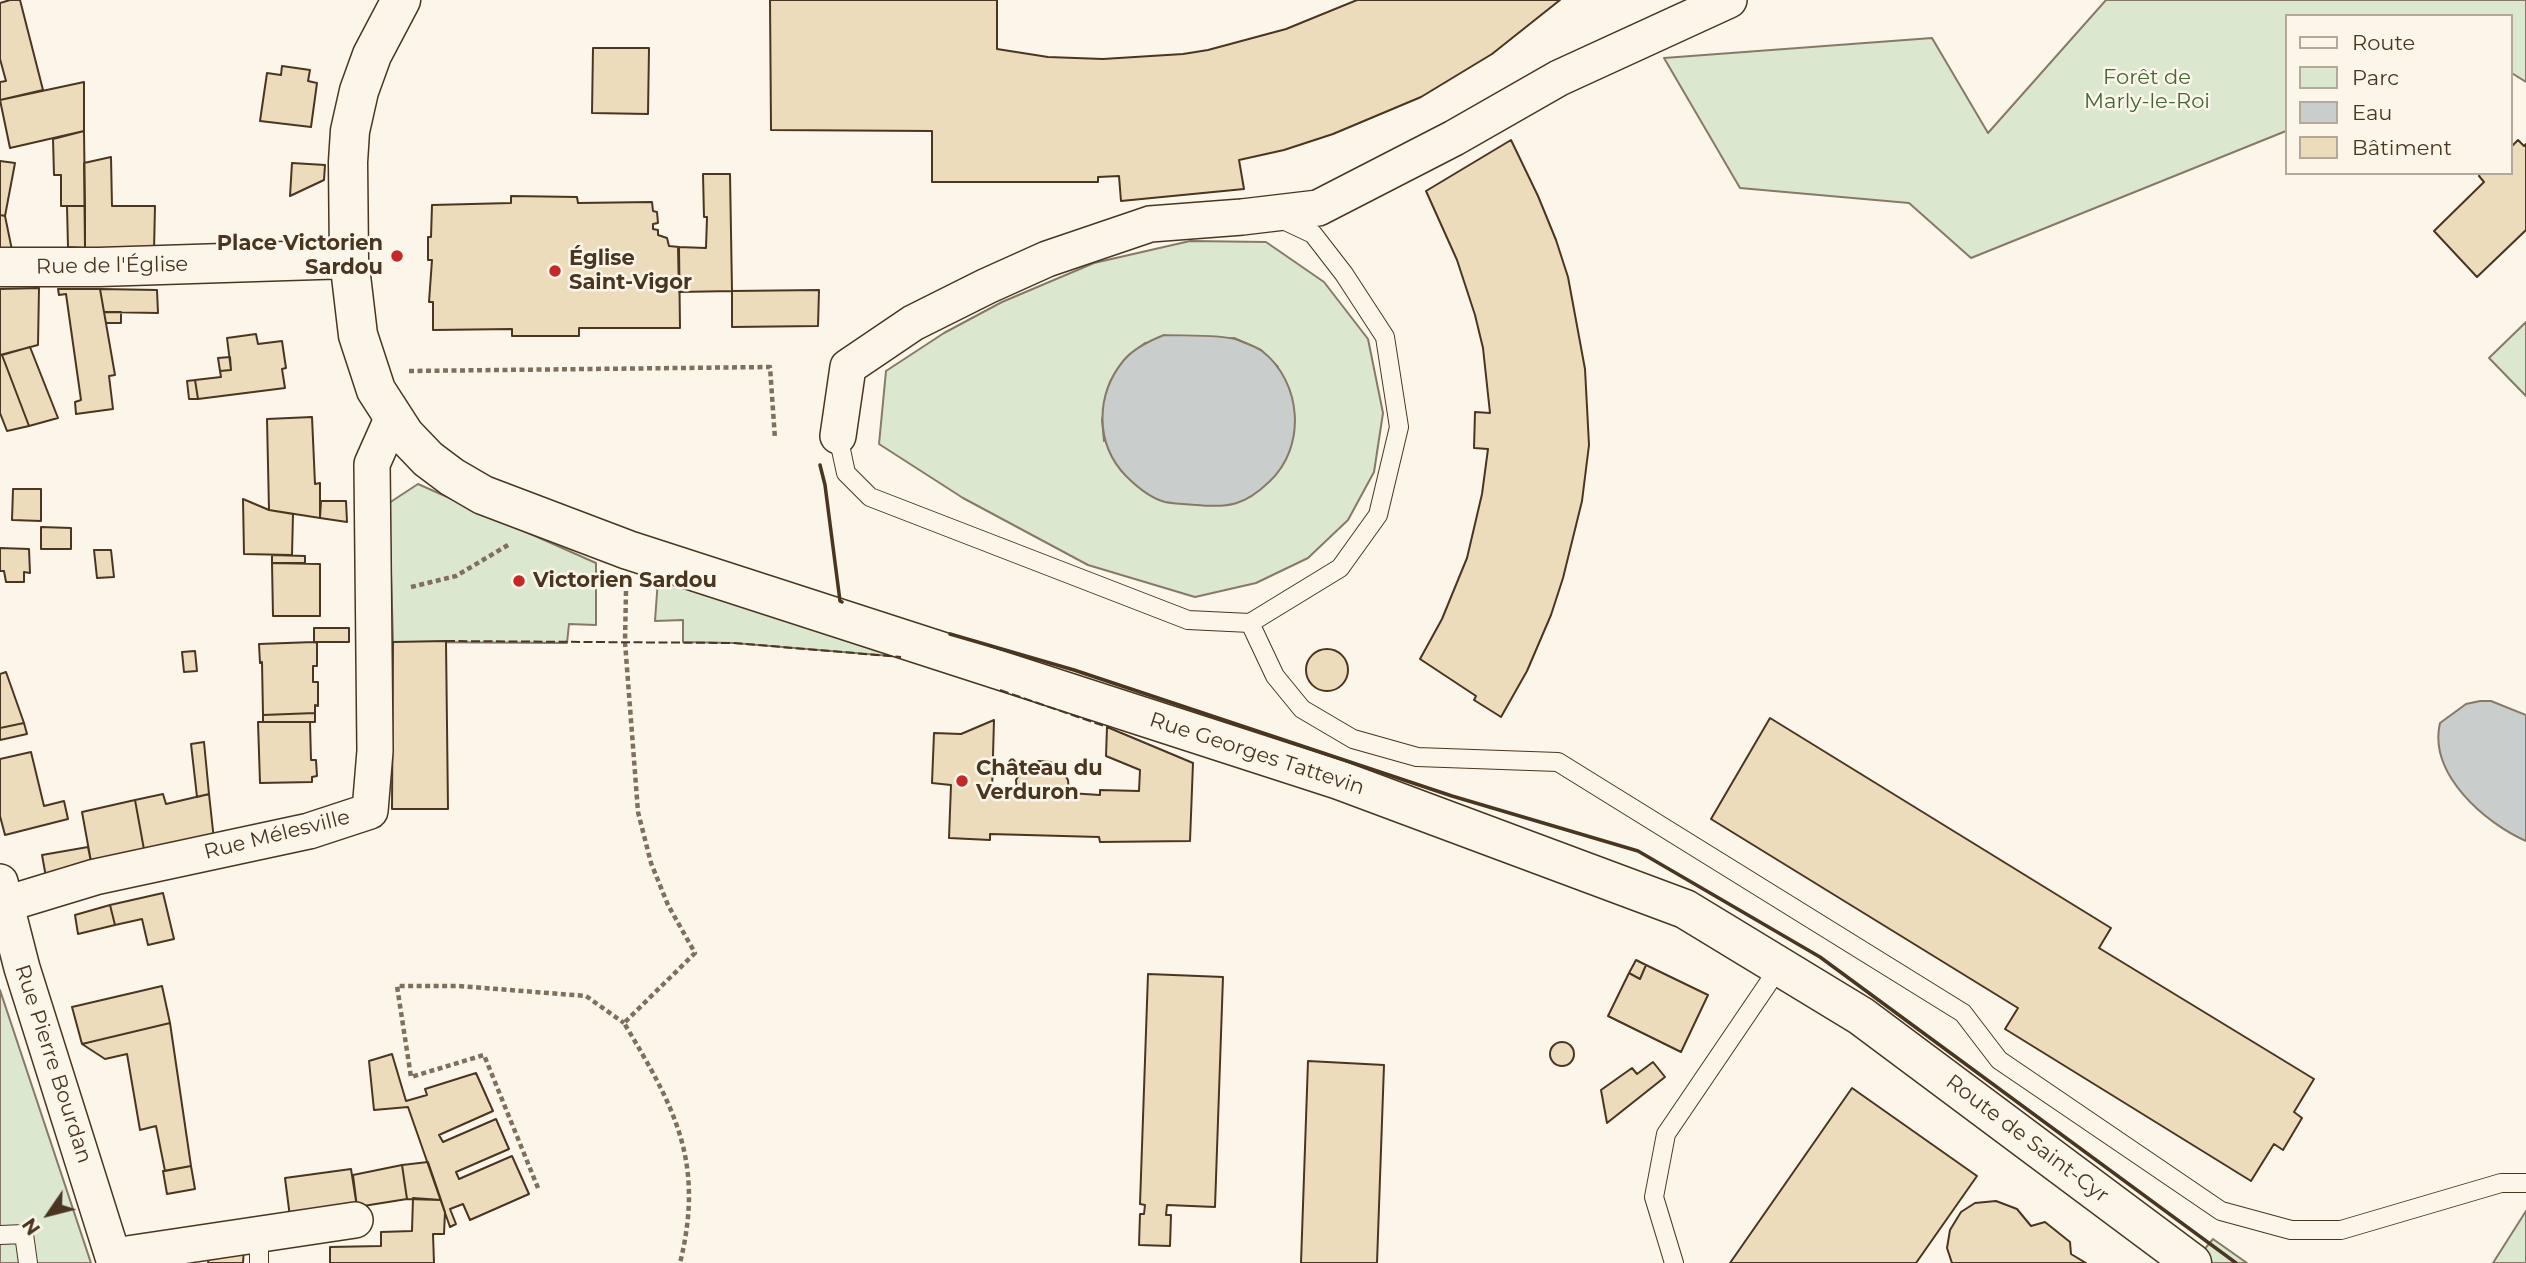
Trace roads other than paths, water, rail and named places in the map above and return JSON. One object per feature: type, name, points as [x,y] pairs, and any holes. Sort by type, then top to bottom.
[{"type":"main road","points":[[349,259],[348,162],[359,91],[372,55],[401,0]]},
{"type":"main road","name":"Rue de l'Église","points":[[0,267],[99,267],[349,259]]},
{"type":"main road","name":"Rue Georges Tattevin","points":[[349,259],[358,335],[368,371],[381,401],[418,450],[452,477],[482,495],[628,550],[1339,780],[1685,909],[1861,1016]]},
{"type":"main road","name":"Route de Saint-Cyr","points":[[1861,1016],[2192,1263]]},
{"type":"street","points":[[838,436],[848,367],[913,323],[987,286],[1047,259],[1150,224],[1318,208],[1454,138],[1559,78],[1729,0]]},
{"type":"street","name":"Rue Mélesville","points":[[3,893],[94,877],[309,831],[370,811],[390,587],[372,464],[393,419]]},
{"type":"street","name":"Rue Pierre Bourdan","points":[[3,893],[11,965],[114,1259]]},
{"type":"street","points":[[114,1259],[259,1249],[355,1220]]},
{"type":"lane","points":[[838,436],[846,473],[870,497],[1188,620],[1250,623],[1339,568],[1378,515],[1399,427],[1385,337],[1344,274],[1313,234],[1270,214]]},
{"type":"lane","points":[[1250,623],[1275,676],[1302,709],[1353,739],[1417,757],[1558,762],[1963,1013],[2000,1060],[2221,1211],[2291,1230],[2342,1230],[2501,1183],[2526,1183]]},
{"type":"lane","points":[[1674,1263],[1654,1197],[1666,1134],[1780,966]]},
{"type":"lane","points":[[0,1235],[24,1234],[28,1263]]},
{"type":"water","points":[[1164,335],[1212,336],[1238,340],[1262,351],[1275,364],[1285,380],[1295,415],[1290,451],[1281,468],[1252,496],[1236,503],[1218,506],[1165,502],[1144,492],[1116,463],[1104,434],[1102,419],[1108,388],[1114,374],[1132,352]]},
{"type":"water","points":[[2491,701],[2526,715],[2526,841],[2510,833],[2478,809],[2451,778],[2443,760],[2439,742],[2440,723],[2466,704]]},
{"type":"place","name":"Place Victorien Sardou","points":[[397,256]]},
{"type":"place","name":"Église Saint-Vigor","points":[[555,271]]},
{"type":"place","name":"Victorien Sardou","points":[[519,581]]},
{"type":"place","name":"Château du Verduron","points":[[962,781]]},
{"type":"park label","name":"Forêt de Marly-le-Roi","points":[[2147,90]]}]
